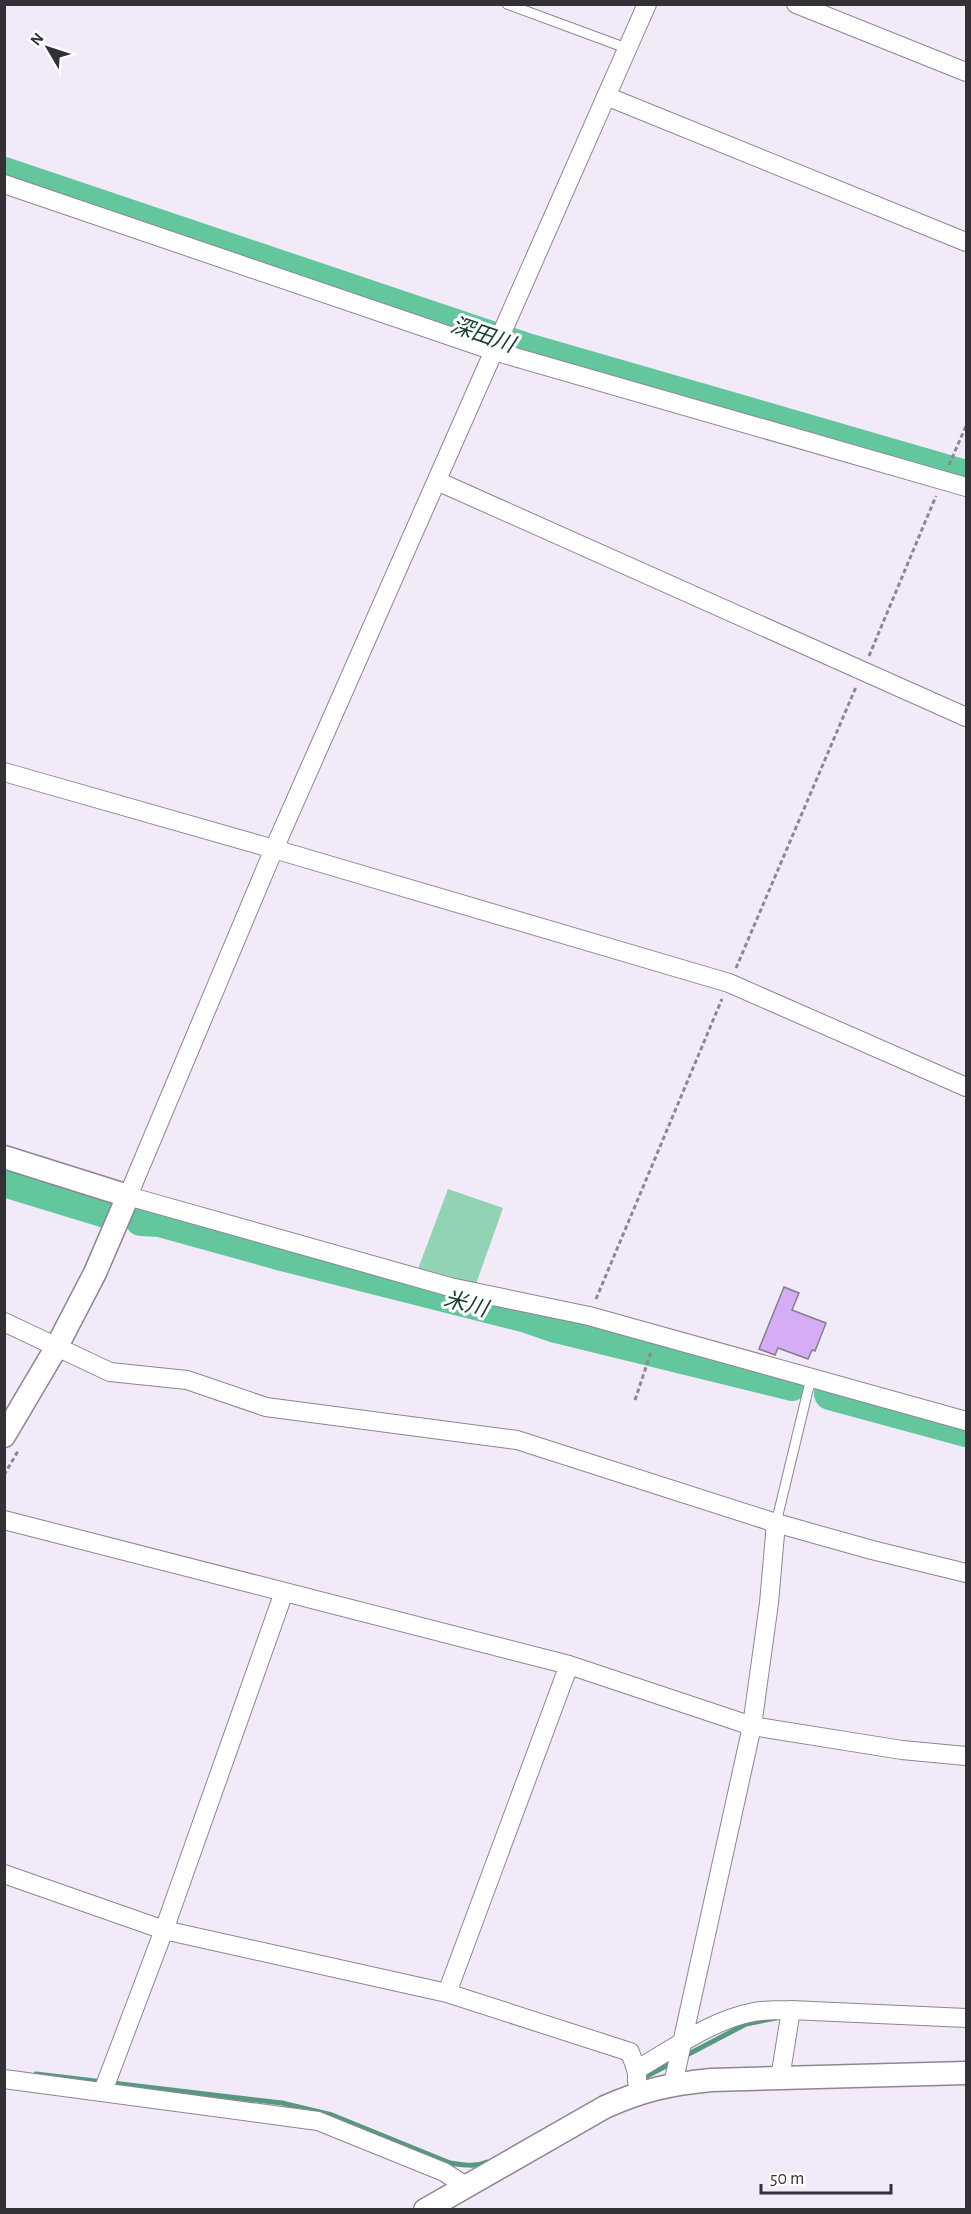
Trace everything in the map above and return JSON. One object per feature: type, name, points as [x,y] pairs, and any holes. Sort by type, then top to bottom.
[{"type":"street","points":[[4,1436],[56,1348],[95,1273],[274,849],[647,4]]},
{"type":"street","points":[[796,4],[823,9],[966,72]]},
{"type":"street","points":[[606,96],[966,242]]},
{"type":"street","points":[[4,184],[494,351],[966,487]]},
{"type":"street","points":[[437,481],[966,717]]},
{"type":"street","points":[[4,772],[729,983],[966,1087]]},
{"type":"street","points":[[4,1157],[128,1196],[450,1287],[589,1316],[966,1421]]},
{"type":"street","points":[[4,1322],[110,1371],[187,1380],[266,1407],[517,1440],[776,1522],[872,1550],[966,1573]]},
{"type":"street","points":[[4,1520],[569,1665],[752,1726],[902,1750],[966,1756]]},
{"type":"street","points":[[673,2084],[752,1726],[769,1603],[776,1522]]},
{"type":"street","points":[[103,2091],[164,1930],[284,1592]]},
{"type":"street","points":[[447,1993],[569,1665]]},
{"type":"street","points":[[4,1874],[164,1930],[447,1993],[630,2052],[636,2070],[637,2093]]},
{"type":"street","points":[[636,2070],[683,2041],[732,2019],[754,2012],[791,2010],[966,2018]]},
{"type":"street","points":[[780,2078],[791,2010]]},
{"type":"street","points":[[425,2210],[606,2107],[637,2093],[673,2084],[780,2078],[966,2073]]},
{"type":"street","points":[[4,2079],[318,2121],[444,2172],[466,2186]]},
{"type":"lane","points":[[507,4],[626,48]]},
{"type":"lane","points":[[776,1522],[811,1377]]},
{"type":"path","points":[[589,1316],[966,426]]},
{"type":"path","points":[[634,1400],[651,1354]]},
{"type":"green space","points":[[448,1189],[503,1208],[476,1284],[418,1269]]},
{"type":"building","points":[[784,1287],[799,1293],[792,1310],[826,1323],[815,1351],[812,1350],[808,1359],[778,1348],[775,1355],[759,1349]]},
{"type":"waterway","name":"深田川","points":[[4,173],[524,348],[966,476]]},
{"type":"waterway","name":"米川","points":[[4,1181],[112,1214]]},
{"type":"waterway","name":"米川","points":[[141,1220],[160,1221],[282,1255],[527,1317],[556,1327],[792,1385]]},
{"type":"waterway","name":"米川","points":[[830,1394],[966,1431]]},
{"type":"waterway","points":[[683,2057],[746,2024],[776,2018]]},
{"type":"waterway","points":[[641,2079],[672,2063]]},
{"type":"waterway","points":[[36,2074],[282,2103],[332,2115],[450,2163],[474,2165],[487,2162]]}]
